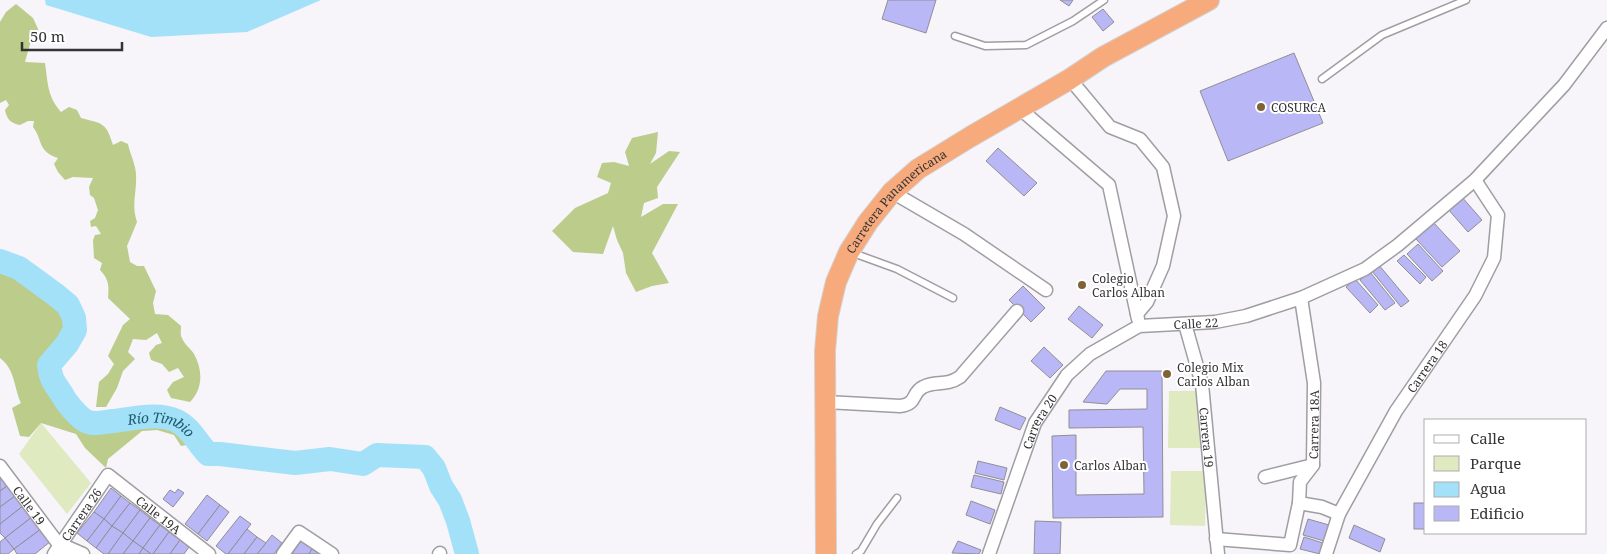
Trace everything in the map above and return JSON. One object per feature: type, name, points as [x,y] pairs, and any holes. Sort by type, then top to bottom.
[{"type":"highway","name":"Carretera Panamericana","points":[[826,554],[826,351],[828,316],[836,282],[849,252],[868,222],[892,192],[918,169],[1110,54],[1209,0]]},
{"type":"street","name":"Calle 22","points":[[1138,320],[1185,324],[1215,322],[1246,316],[1301,298],[1365,269],[1398,245],[1475,180],[1564,84],[1607,28]]},
{"type":"street","points":[[1070,79],[1110,127],[1140,138],[1163,167],[1174,216],[1163,266],[1138,320]]},
{"type":"street","points":[[1019,108],[1109,185],[1138,320]]},
{"type":"street","name":"Carrera 18","points":[[1326,554],[1339,514],[1396,411],[1475,296],[1494,258],[1498,215],[1475,180]]},
{"type":"street","points":[[892,192],[964,234],[1046,290]]},
{"type":"street","name":"Carrera 18A","points":[[1216,540],[1290,546],[1299,503],[1300,482],[1313,465],[1314,383],[1301,298]]},
{"type":"street","points":[[826,402],[909,405],[915,398],[918,390],[924,386],[951,383],[960,377],[1017,311]]},
{"type":"street","name":"Carrera 20","points":[[989,554],[1035,423],[1067,375],[1090,354],[1138,320]]},
{"type":"street","name":"Carrera 19","points":[[1185,324],[1202,384],[1218,554]]},
{"type":"street","points":[[1265,477],[1313,465]]},
{"type":"street","name":"Calle 19","points":[[0,466],[60,551],[83,554]]},
{"type":"street","name":"Carrera 26","points":[[60,551],[108,475]]},
{"type":"street","name":"Calle 19A","points":[[108,475],[209,554]]},
{"type":"street","points":[[1299,503],[1322,507],[1339,514]]},
{"type":"street","points":[[283,554],[299,532],[332,554]]},
{"type":"lane","points":[[955,36],[985,46],[1026,45],[1073,21],[1104,0]]},
{"type":"lane","points":[[1322,79],[1382,36],[1466,0]]},
{"type":"lane","points":[[849,252],[897,269],[953,298]]},
{"type":"lane","points":[[856,554],[862,551],[877,524],[896,498]]},
{"type":"green space","points":[[16,4],[33,18],[39,31],[30,44],[25,62],[45,63],[51,95],[56,106],[61,112],[69,107],[77,110],[81,118],[103,125],[113,145],[121,141],[128,144],[136,171],[134,204],[137,222],[127,246],[130,262],[137,266],[144,266],[156,291],[153,303],[155,314],[168,315],[181,326],[183,340],[197,360],[200,373],[199,385],[190,402],[171,398],[167,390],[173,382],[184,377],[178,368],[169,372],[162,364],[151,360],[149,353],[156,345],[162,343],[157,333],[146,340],[133,339],[128,352],[135,359],[123,371],[117,388],[106,407],[96,407],[99,382],[108,374],[114,364],[108,356],[123,325],[130,319],[108,298],[108,283],[100,270],[102,263],[94,258],[93,240],[95,235],[101,234],[96,226],[91,227],[90,221],[95,218],[98,210],[94,198],[90,195],[89,187],[93,178],[73,177],[65,180],[54,164],[58,158],[43,149],[33,127],[34,121],[28,121],[20,125],[14,123],[8,118],[6,113],[5,110],[9,105],[6,100],[0,103],[0,22],[6,12]]},
{"type":"green space","points":[[658,132],[656,153],[650,164],[669,151],[680,152],[657,187],[658,198],[644,203],[641,217],[663,204],[678,204],[652,253],[669,283],[652,286],[636,292],[626,273],[623,253],[613,226],[603,254],[573,252],[552,231],[575,208],[608,193],[611,183],[597,177],[602,163],[614,162],[629,166],[625,152],[632,138]]},
{"type":"green space","points":[[0,264],[42,287],[64,305],[68,311],[73,323],[62,345],[49,354],[43,364],[51,387],[73,417],[88,428],[93,429],[106,429],[162,420],[174,423],[184,430],[192,444],[181,446],[174,435],[157,430],[142,431],[108,459],[106,468],[85,448],[76,434],[41,423],[29,437],[20,436],[12,408],[21,403],[9,368],[0,358]]},
{"type":"green space","points":[[1169,391],[1202,391],[1202,448],[1168,448]]},
{"type":"green space","points":[[41,423],[91,483],[67,514],[19,454]]},
{"type":"green space","points":[[1171,471],[1206,471],[1205,526],[1170,525]]},
{"type":"water","points":[[45,0],[321,0],[247,32],[151,37],[46,5]]},
{"type":"building","points":[[888,0],[936,0],[926,33],[882,19]]},
{"type":"building","points":[[1060,0],[1073,0],[1069,6]]},
{"type":"building","points":[[1103,9],[1114,22],[1103,31],[1092,17]]},
{"type":"building","name":"COSURCA","points":[[1294,53],[1323,123],[1228,161],[1200,91]]},
{"type":"building","points":[[998,148],[1037,183],[1024,196],[986,161]]},
{"type":"building","points":[[1461,196],[1482,220],[1468,232],[1447,208]]},
{"type":"building","points":[[1433,222],[1460,251],[1442,267],[1416,239]]},
{"type":"building","points":[[1418,244],[1443,271],[1432,281],[1407,254]]},
{"type":"building","points":[[1404,255],[1426,277],[1420,284],[1397,261]]},
{"type":"building","points":[[1378,264],[1409,301],[1401,307],[1371,270]]},
{"type":"building","points":[[1370,272],[1395,303],[1385,310],[1360,280]]},
{"type":"building","points":[[1355,279],[1378,305],[1370,313],[1346,287]]},
{"type":"building","points":[[1023,286],[1045,308],[1031,322],[1009,300]]},
{"type":"building","points":[[1079,306],[1103,325],[1092,338],[1068,319]]},
{"type":"building","points":[[1044,347],[1063,365],[1050,378],[1031,361]]},
{"type":"building","name":"Carlos Alban","points":[[1106,371],[1162,371],[1163,517],[1053,518],[1052,436],[1076,435],[1076,495],[1144,494],[1143,427],[1069,428],[1069,410],[1147,409],[1147,389],[1120,389],[1107,404],[1083,402]]},
{"type":"building","points":[[1000,407],[1026,418],[1020,430],[995,420]]},
{"type":"building","points":[[978,461],[1007,468],[1004,480],[975,473]]},
{"type":"building","points":[[974,475],[1004,482],[1001,494],[971,487]]},
{"type":"building","points":[[0,477],[7,486],[0,491]]},
{"type":"building","points":[[7,486],[15,496],[0,507],[0,491]]},
{"type":"building","points":[[111,488],[121,496],[104,519],[94,512]]},
{"type":"building","points":[[178,489],[184,493],[173,507],[163,499],[170,490],[175,493]]},
{"type":"building","points":[[207,495],[220,505],[198,534],[185,524]]},
{"type":"building","points":[[15,496],[23,506],[0,524],[0,507]]},
{"type":"building","points":[[121,496],[130,503],[112,526],[104,519]]},
{"type":"building","points":[[971,501],[995,510],[990,524],[966,515]]},
{"type":"building","points":[[130,503],[140,510],[123,533],[112,526]]},
{"type":"building","points":[[1414,503],[1424,503],[1424,529],[1414,529]]},
{"type":"building","points":[[220,505],[229,512],[207,541],[198,534]]},
{"type":"building","points":[[23,506],[32,517],[5,538],[0,533],[0,524]]},
{"type":"building","points":[[140,510],[150,518],[133,541],[123,533]]},
{"type":"building","points":[[94,512],[104,519],[87,541],[77,533]]},
{"type":"building","points":[[240,516],[251,524],[228,554],[226,554],[216,546]]},
{"type":"building","points":[[32,517],[41,529],[14,549],[5,538]]},
{"type":"building","points":[[150,518],[160,525],[143,548],[133,541]]},
{"type":"building","points":[[104,519],[112,526],[96,548],[87,541]]},
{"type":"building","points":[[1308,519],[1329,525],[1324,541],[1303,535]]},
{"type":"building","points":[[1035,521],[1061,522],[1060,554],[1034,554]]},
{"type":"building","points":[[160,525],[169,532],[153,554],[151,554],[143,548]]},
{"type":"building","points":[[1354,525],[1385,539],[1380,552],[1349,538]]},
{"type":"building","points":[[112,526],[123,533],[108,554],[104,554],[96,548]]},
{"type":"building","points":[[41,529],[51,541],[35,554],[17,554],[14,549]]},
{"type":"building","points":[[247,529],[257,537],[244,554],[228,554]]},
{"type":"building","points":[[169,532],[180,540],[170,554],[153,554]]},
{"type":"building","points":[[123,533],[133,541],[123,554],[108,554]]},
{"type":"building","points":[[272,535],[282,543],[274,554],[257,554]]},
{"type":"building","points":[[257,537],[266,543],[257,554],[244,554]]},
{"type":"building","points":[[1304,537],[1323,543],[1320,554],[1300,549]]},
{"type":"building","points":[[5,538],[14,549],[8,554],[0,554],[0,542]]},
{"type":"building","points":[[180,540],[189,547],[184,554],[170,554]]},
{"type":"building","points":[[133,541],[143,548],[139,554],[123,554]]},
{"type":"building","points":[[301,541],[312,549],[309,554],[292,554]]},
{"type":"building","points":[[958,541],[981,550],[979,554],[952,553]]},
{"type":"building","points":[[143,548],[151,554],[139,554]]},
{"type":"building","points":[[312,549],[320,554],[309,554]]},
{"type":"waterway","name":"Río Timbio","points":[[0,261],[19,268],[68,305],[74,318],[75,330],[67,344],[49,365],[56,385],[70,406],[83,419],[96,423],[145,417],[170,418],[182,424],[208,454],[295,463],[330,459],[363,464],[377,455],[425,457],[434,468],[441,486],[450,500],[467,554]]},
{"type":"place","name":"COSURCA","points":[[1261,107]]},
{"type":"place","name":"Colegio Carlos Alban","points":[[1082,285]]},
{"type":"place","name":"Colegio Mix Carlos Alban","points":[[1167,374]]},
{"type":"place","name":"Carlos Alban","points":[[1064,465]]}]
